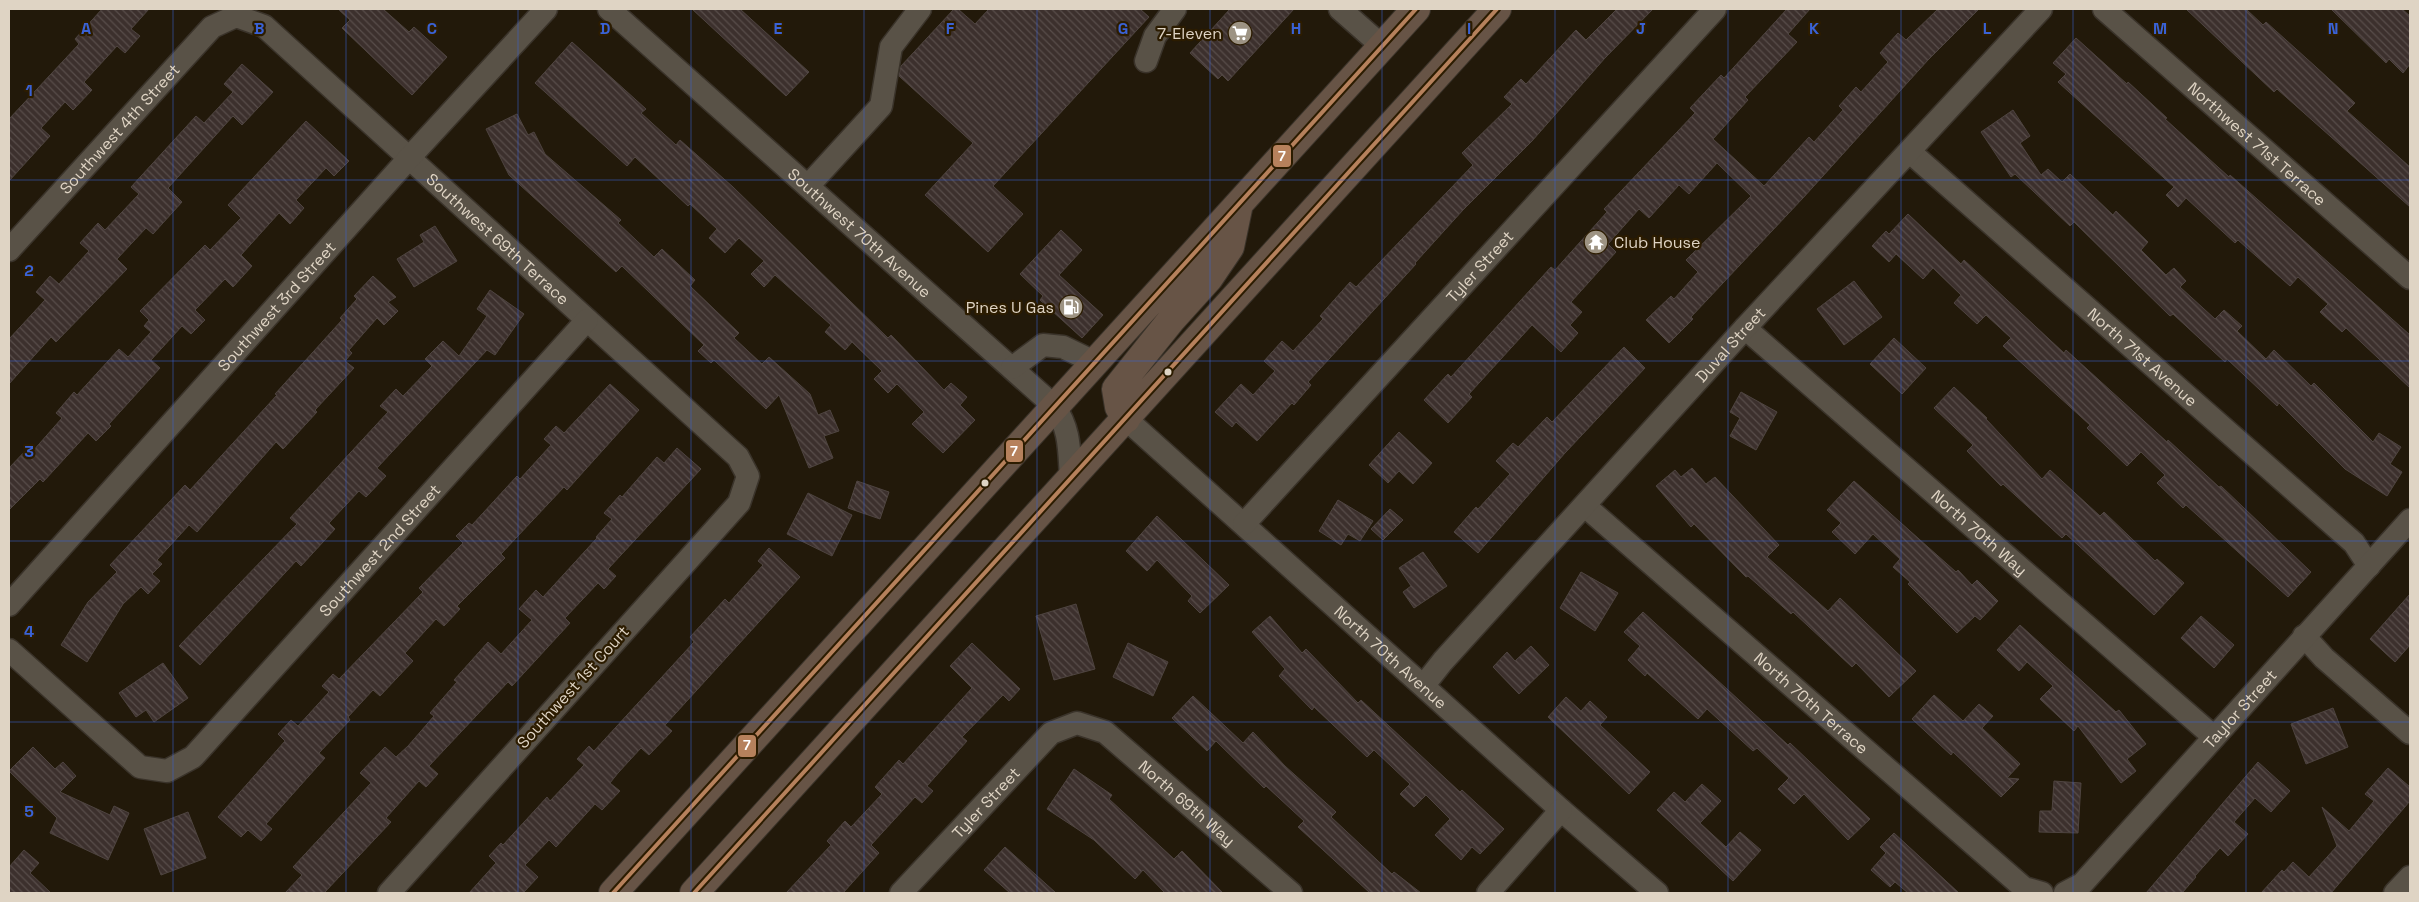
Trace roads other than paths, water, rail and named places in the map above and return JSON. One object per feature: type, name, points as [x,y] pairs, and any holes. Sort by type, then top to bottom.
[{"type":"highway","points":[[613,893],[1416,9]]},
{"type":"highway","points":[[1394,122],[1389,102],[1474,9]]},
{"type":"highway","points":[[694,893],[1497,9]]},
{"type":"highway","points":[[1126,419],[1119,407],[1116,389],[1172,319],[1209,278],[1230,247],[1239,203]]},
{"type":"street","name":"Southwest 3rd Street","points":[[9,605],[410,157],[546,9]]},
{"type":"street","name":"Southwest 70th Avenue","points":[[609,9],[1054,406],[1068,431],[1071,479]]},
{"type":"street","points":[[808,186],[881,106],[890,48],[920,9]]},
{"type":"street","points":[[1146,61],[1155,36],[1175,9]]},
{"type":"street","points":[[1340,9],[1382,46]]},
{"type":"street","name":"Tyler Street","points":[[1244,524],[1715,9]]},
{"type":"street","name":"Duval Street","points":[[1424,685],[1745,328],[2041,9]]},
{"type":"street","name":"Northwest 71st Terrace","points":[[2104,9],[2410,278]]},
{"type":"street","name":"Southwest 69th Terrace","points":[[236,16],[264,26],[410,157],[738,457],[748,476]]},
{"type":"street","name":"Southwest 4th Street","points":[[9,250],[212,27],[236,16]]},
{"type":"street","name":"North 71st Avenue","points":[[1910,152],[2354,543],[2369,566]]},
{"type":"street","name":"Southwest 2nd Street","points":[[9,650],[140,768],[167,771],[193,757],[587,320]]},
{"type":"street","name":"North 70th Way","points":[[1745,328],[2214,737]]},
{"type":"street","points":[[1012,368],[1044,345],[1063,348],[1094,362]]},
{"type":"street","name":"North 70th Avenue","points":[[1126,419],[1561,810],[1657,893]]},
{"type":"street","name":"Southwest 1st Court","points":[[389,893],[739,503],[748,476]]},
{"type":"street","name":"North 70th Terrace","points":[[1585,506],[2024,888],[2042,893]]},
{"type":"street","name":"Taylor Street","points":[[2065,893],[2082,884],[2410,520]]},
{"type":"street","points":[[2304,636],[2324,658],[2410,733]]},
{"type":"street","name":"Tyler Street","points":[[913,889],[1051,733],[1077,723]]},
{"type":"street","name":"North 69th Way","points":[[1077,723],[1105,732],[1291,893]]},
{"type":"street","points":[[1488,893],[1561,810]]},
{"type":"place","name":"7-Eleven","points":[[1240,33]]},
{"type":"place","name":"Club House","points":[[1596,242]]},
{"type":"place","name":"Pines U Gas","points":[[1071,307]]}]
